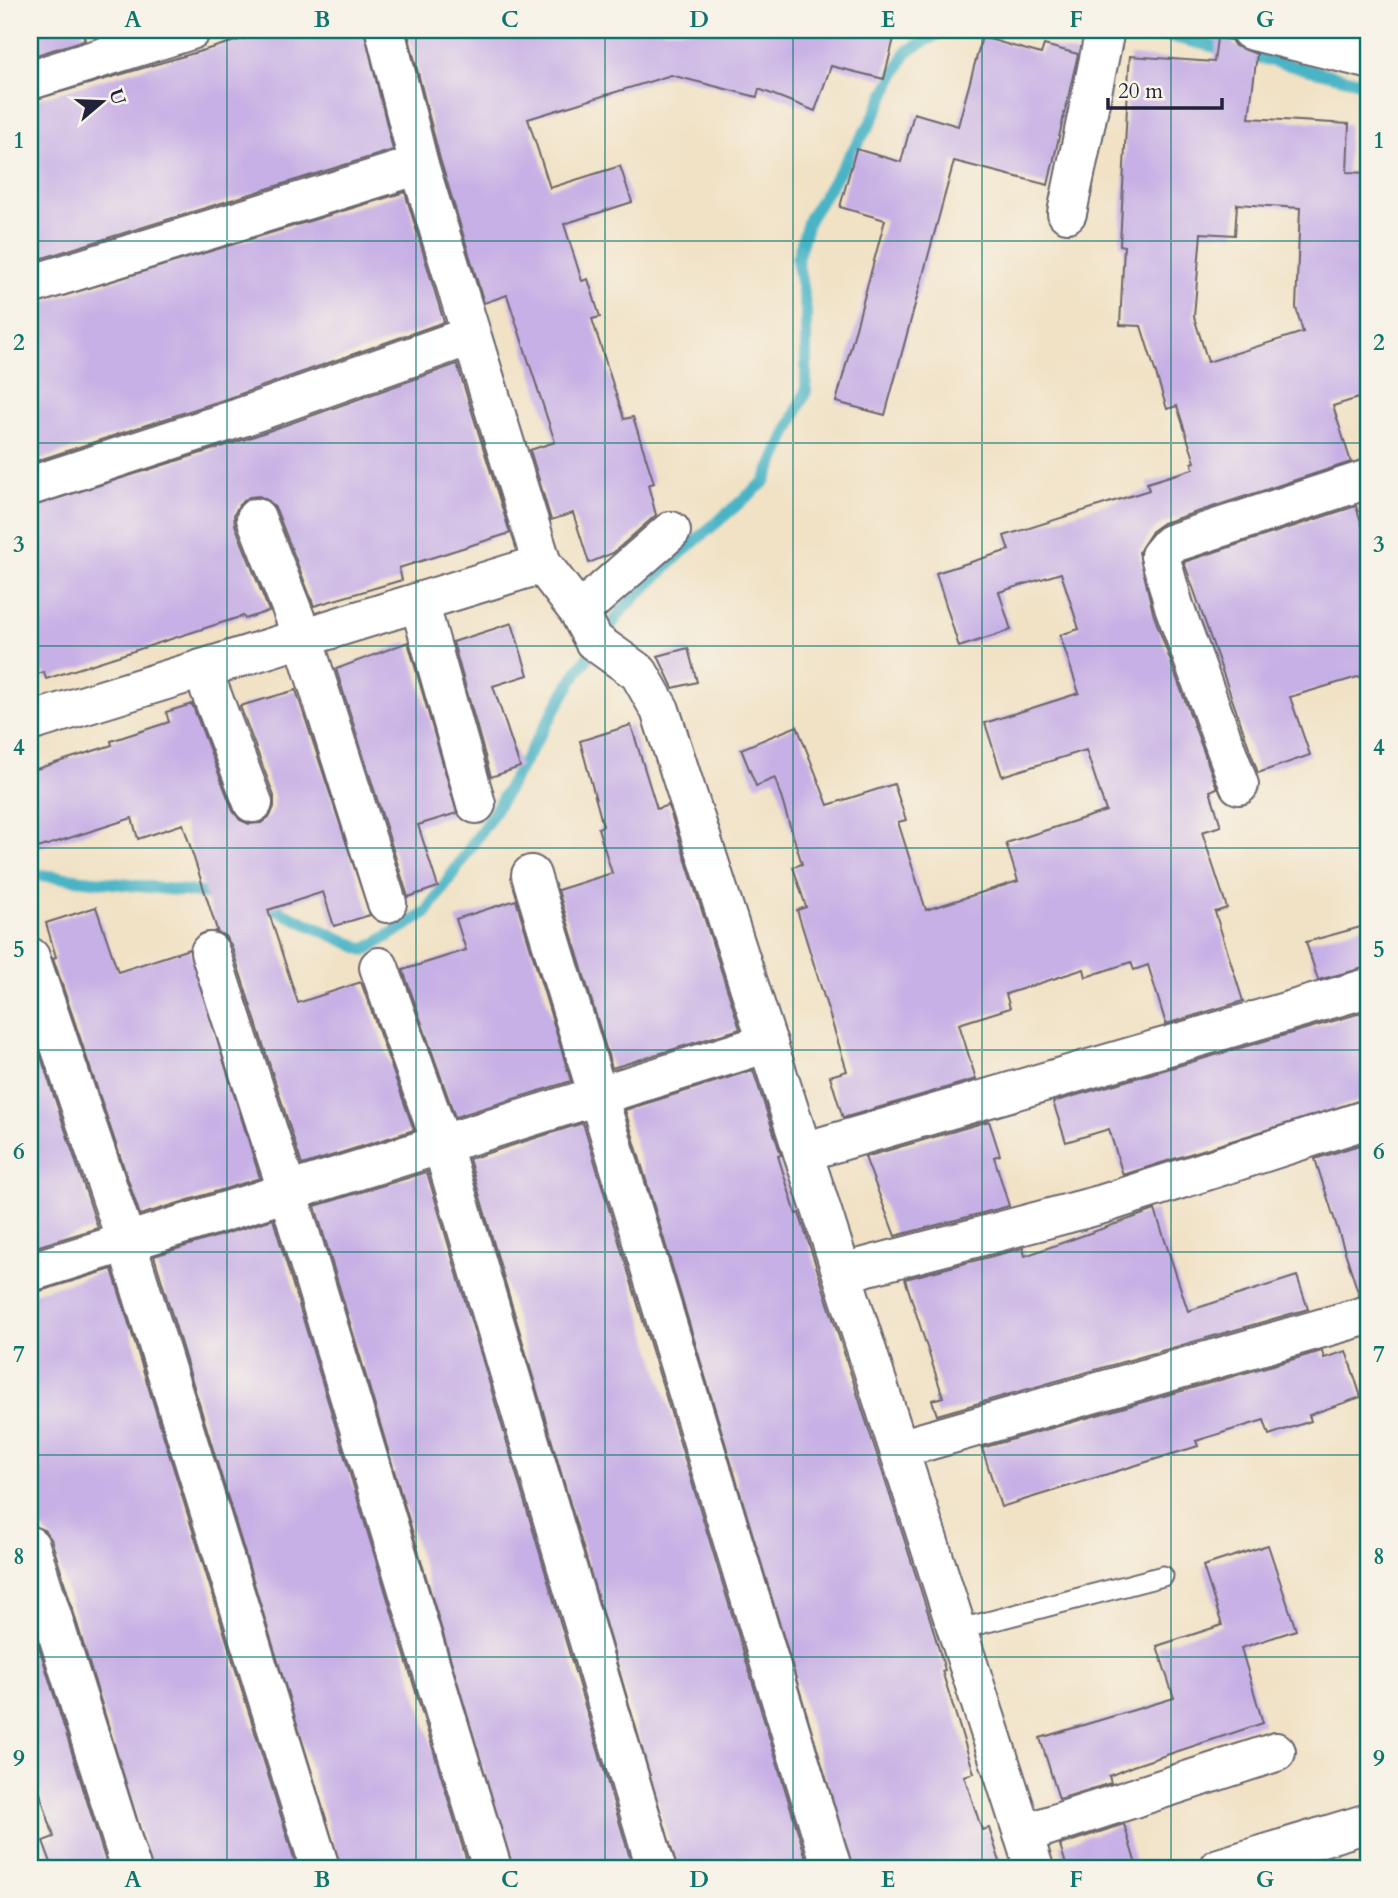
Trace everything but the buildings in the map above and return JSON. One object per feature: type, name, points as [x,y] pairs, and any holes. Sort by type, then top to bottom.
[{"type":"street","points":[[30,80],[191,30]]},
{"type":"street","points":[[386,30],[419,165],[541,564],[586,626],[639,673],[660,710],[1029,1851],[1276,1752]]},
{"type":"street","points":[[1250,30],[1368,59]]},
{"type":"street","points":[[1068,213],[1104,33]]},
{"type":"street","points":[[30,285],[419,165]]},
{"type":"street","points":[[30,486],[239,418],[470,336]]},
{"type":"street","points":[[1239,785],[1174,606],[1160,556],[1170,544],[1365,491]]},
{"type":"street","points":[[256,518],[265,547],[303,638],[387,903]]},
{"type":"street","points":[[586,626],[671,531]]},
{"type":"street","points":[[30,722],[541,564]]},
{"type":"street","points":[[419,602],[476,804]]},
{"type":"street","points":[[202,669],[253,803]]},
{"type":"street","points":[[531,875],[832,1868]]},
{"type":"street","points":[[210,951],[288,1193],[492,1868]]},
{"type":"street","points":[[30,957],[127,1244],[320,1868]]},
{"type":"street","points":[[379,967],[442,1145],[656,1868]]},
{"type":"street","points":[[803,1152],[1368,988]]},
{"type":"street","points":[[30,1272],[768,1043]]},
{"type":"street","points":[[842,1273],[1103,1205],[1368,1119]]},
{"type":"street","points":[[899,1449],[1368,1315]]},
{"type":"street","points":[[30,1546],[131,1868]]},
{"type":"street","points":[[1219,1868],[1368,1823]]},
{"type":"lane","points":[[957,1630],[1163,1576]]},
{"type":"waterway","points":[[259,902],[365,950],[426,913],[493,814],[577,672],[623,609],[681,553],[765,481],[806,391],[806,310],[797,259],[809,219],[870,124],[906,52],[944,30]]},
{"type":"waterway","points":[[1144,30],[1368,84]]},
{"type":"waterway","points":[[30,874],[221,895]]}]
